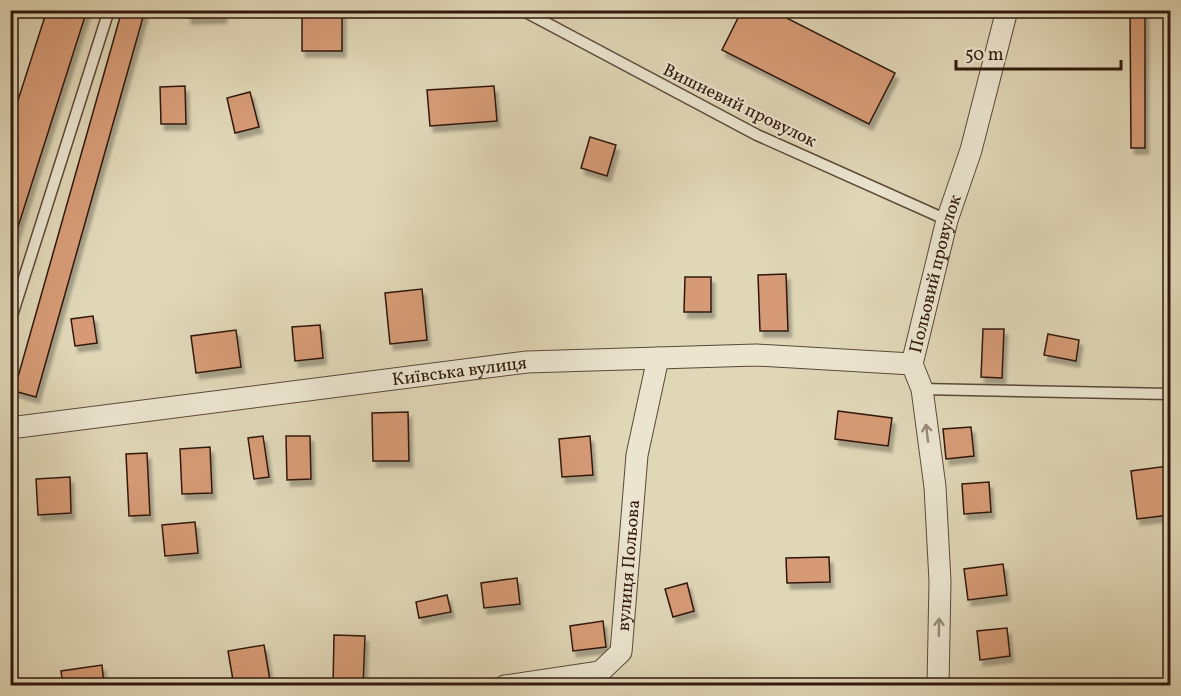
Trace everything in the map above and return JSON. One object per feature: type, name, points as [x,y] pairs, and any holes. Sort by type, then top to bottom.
[{"type":"street","name":"Польовий провулок","points":[[939,686],[940,581],[935,487],[922,389],[912,364],[948,220],[971,150],[1007,10]]},
{"type":"street","name":"Київська вулиця","points":[[10,428],[527,362],[756,355],[912,364]]},
{"type":"street","name":"вулиця Польова","points":[[505,686],[600,672],[621,652],[637,455],[658,358]]},
{"type":"lane","points":[[10,322],[109,10]]},
{"type":"lane","name":"Вишневий провулок","points":[[522,10],[757,135],[948,220]]},
{"type":"lane","points":[[922,389],[1170,394]]},
{"type":"building","points":[[47,10],[87,10],[10,252],[10,125]]},
{"type":"building","points":[[122,10],[145,10],[36,397],[14,391]]},
{"type":"building","points":[[188,10],[223,10],[223,17],[188,18]]},
{"type":"building","points":[[302,10],[342,10],[342,51],[302,51]]},
{"type":"building","points":[[742,10],[771,10],[895,73],[869,124],[722,50]]},
{"type":"building","points":[[1130,10],[1145,10],[1145,148],[1131,148]]},
{"type":"building","points":[[185,86],[186,124],[161,124],[160,87]]},
{"type":"building","points":[[494,86],[497,121],[430,126],[427,90]]},
{"type":"building","points":[[250,92],[259,127],[235,133],[227,98]]},
{"type":"building","points":[[590,137],[616,145],[607,176],[581,168]]},
{"type":"building","points":[[786,274],[788,331],[760,331],[758,275]]},
{"type":"building","points":[[685,277],[711,277],[711,312],[684,312]]},
{"type":"building","points":[[422,289],[427,340],[390,344],[385,293]]},
{"type":"building","points":[[93,316],[97,343],[75,346],[71,319]]},
{"type":"building","points":[[320,325],[323,358],[295,361],[292,327]]},
{"type":"building","points":[[983,329],[1004,329],[1002,378],[981,377]]},
{"type":"building","points":[[236,330],[241,367],[196,373],[191,336]]},
{"type":"building","points":[[1048,334],[1079,340],[1076,361],[1044,355]]},
{"type":"building","points":[[838,411],[892,418],[888,446],[835,439]]},
{"type":"building","points":[[408,412],[409,461],[373,461],[372,413]]},
{"type":"building","points":[[971,427],[974,456],[946,459],[943,429]]},
{"type":"building","points":[[263,436],[269,477],[254,479],[248,438]]},
{"type":"building","points":[[286,436],[310,436],[311,479],[287,480]]},
{"type":"building","points":[[590,436],[593,475],[562,477],[559,439]]},
{"type":"building","points":[[210,447],[212,493],[182,494],[180,449]]},
{"type":"building","points":[[147,453],[150,515],[129,516],[126,454]]},
{"type":"building","points":[[1168,466],[1170,515],[1137,519],[1131,471]]},
{"type":"building","points":[[70,477],[71,513],[38,515],[36,479]]},
{"type":"building","points":[[989,482],[991,512],[964,514],[962,484]]},
{"type":"building","points":[[195,522],[198,553],[165,556],[162,525]]},
{"type":"building","points":[[829,557],[830,582],[787,583],[786,558]]},
{"type":"building","points":[[1003,564],[1007,595],[968,600],[964,569]]},
{"type":"building","points":[[517,578],[520,604],[484,608],[481,583]]},
{"type":"building","points":[[687,583],[694,611],[673,617],[665,589]]},
{"type":"building","points":[[447,595],[451,612],[419,618],[416,602]]},
{"type":"building","points":[[603,621],[606,647],[573,651],[570,626]]},
{"type":"building","points":[[1007,628],[1010,656],[980,660],[977,631]]},
{"type":"building","points":[[334,635],[365,636],[363,686],[333,686]]},
{"type":"building","points":[[264,645],[271,686],[234,686],[228,651]]},
{"type":"building","points":[[102,665],[104,686],[63,686],[61,671]]}]
